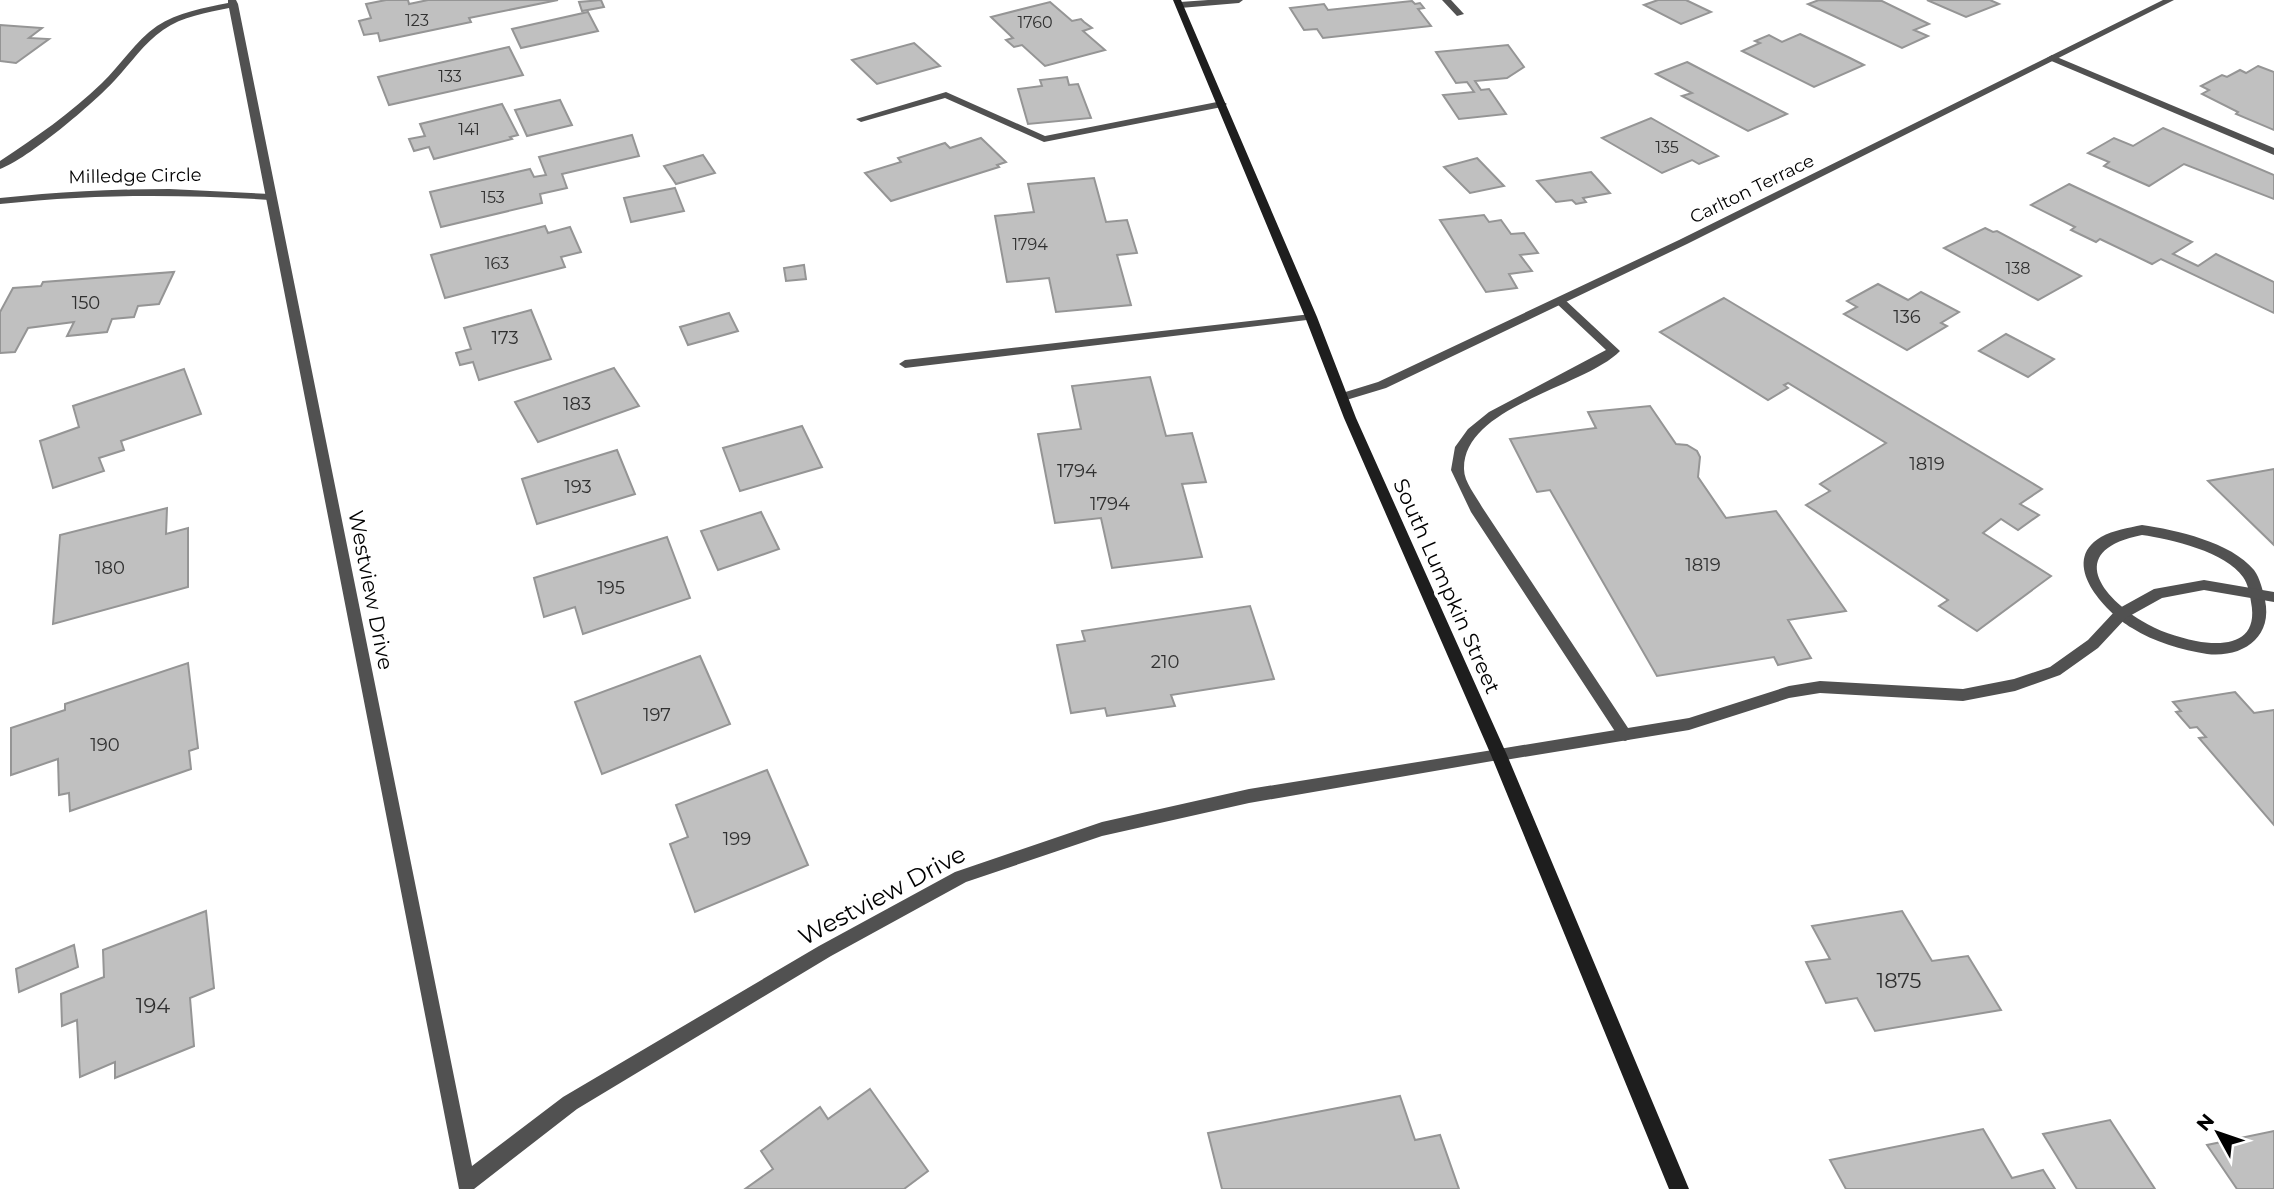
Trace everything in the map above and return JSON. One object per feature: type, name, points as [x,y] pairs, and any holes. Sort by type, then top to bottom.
[{"type":"main road","name":"South Lumpkin Street","points":[[1178,2],[1343,397],[1499,755],[1679,1189]]},
{"type":"street","points":[[1178,2],[1239,0]]},
{"type":"street","points":[[1446,0],[1460,14]]},
{"type":"street","name":"Carlton Terrace","points":[[1343,397],[1382,385],[1560,301],[2170,0]]},
{"type":"street","points":[[0,166],[31,146],[104,86],[144,43],[169,22],[233,2]]},
{"type":"street","name":"Westview Drive","points":[[233,2],[464,1186],[570,1102],[825,951],[961,877],[1102,829],[1249,796],[1689,724],[1789,692],[1821,687],[1963,695],[2015,685],[2055,671],[2093,644],[2121,614],[2159,593],[2204,585],[2269,596]]},
{"type":"street","points":[[2052,58],[2274,152]]},
{"type":"street","points":[[861,119],[946,95],[1044,139],[1222,104]]},
{"type":"street","name":"Milledge Circle","points":[[0,201],[116,191],[202,192],[270,197]]},
{"type":"street","points":[[1560,301],[1614,351],[1598,363],[1504,407],[1474,428],[1460,450],[1457,469],[1476,509],[1625,735]]},
{"type":"street","points":[[905,365],[1311,317]]},
{"type":"street","points":[[2151,531],[2170,534],[2199,542],[2226,557],[2249,574],[2269,596],[2271,613],[2268,630],[2253,643],[2232,649],[2204,649],[2173,642],[2121,614],[2100,592],[2090,573],[2091,555],[2100,542],[2118,533],[2151,531]]},
{"type":"building","points":[[408,0],[409,4],[428,0],[558,0],[469,18],[471,22],[380,41],[378,33],[364,35],[359,21],[371,18],[366,4]]},
{"type":"building","points":[[601,0],[604,7],[582,11],[579,2]]},
{"type":"building","points":[[1658,0],[1686,0],[1711,12],[1681,24],[1644,5]]},
{"type":"building","points":[[1819,0],[1882,1],[1929,24],[1914,30],[1928,36],[1902,48],[1808,4]]},
{"type":"building","points":[[1927,0],[1990,0],[1999,4],[1966,17]]},
{"type":"building","points":[[1412,1],[1415,4],[1420,3],[1424,8],[1418,9],[1431,26],[1323,38],[1317,29],[1304,30],[1290,8],[1324,4],[1328,10]]},
{"type":"building","points":[[1050,2],[1072,21],[1081,19],[1092,28],[1083,31],[1105,50],[1045,66],[1022,45],[1014,47],[1006,40],[1013,38],[991,17]]},
{"type":"building","points":[[588,12],[598,31],[521,48],[512,29]]},
{"type":"building","points":[[0,25],[42,28],[29,38],[49,39],[16,63],[0,61]]},
{"type":"building","points":[[1800,34],[1864,65],[1814,87],[1742,51],[1760,43],[1755,41],[1769,35],[1782,42]]},
{"type":"building","points":[[914,43],[940,66],[877,84],[852,60]]},
{"type":"building","points":[[1508,45],[1524,67],[1507,78],[1475,81],[1481,90],[1489,89],[1506,114],[1459,119],[1443,95],[1474,92],[1467,82],[1456,83],[1436,52]]},
{"type":"building","points":[[509,47],[523,75],[389,105],[378,77]]},
{"type":"building","points":[[1687,62],[1787,114],[1748,131],[1682,96],[1692,93],[1656,74]]},
{"type":"building","points":[[2258,66],[2274,72],[2274,130],[2236,114],[2238,112],[2202,94],[2209,90],[2201,86],[2222,75],[2227,77],[2240,70],[2246,73]]},
{"type":"building","points":[[1067,77],[1069,85],[1078,84],[1091,118],[1028,124],[1018,89],[1042,86],[1040,80]]},
{"type":"building","points":[[560,100],[572,125],[527,136],[515,110]]},
{"type":"building","points":[[502,104],[518,135],[510,137],[512,139],[434,159],[429,147],[414,151],[409,139],[425,136],[420,124]]},
{"type":"building","points":[[1651,118],[1718,156],[1699,164],[1692,160],[1662,173],[1602,138]]},
{"type":"building","points":[[2163,128],[2274,175],[2274,199],[2184,164],[2149,186],[2104,166],[2109,162],[2088,153],[2114,138],[2133,146]]},
{"type":"building","points":[[632,135],[639,156],[562,174],[567,188],[540,194],[542,203],[441,227],[430,192],[530,169],[534,177],[546,175],[539,157]]},
{"type":"building","points":[[981,138],[1006,162],[997,165],[999,167],[891,201],[865,173],[901,162],[898,158],[945,143],[950,148]]},
{"type":"building","points":[[703,155],[715,173],[676,184],[664,166]]},
{"type":"building","points":[[1477,158],[1504,186],[1470,193],[1444,167]]},
{"type":"building","points":[[1591,172],[1610,193],[1583,198],[1586,202],[1576,204],[1572,200],[1556,202],[1537,181]]},
{"type":"building","points":[[1094,178],[1106,222],[1127,220],[1137,253],[1117,255],[1131,305],[1056,312],[1049,278],[1007,282],[995,216],[1034,212],[1028,184]]},
{"type":"building","points":[[2069,184],[2192,242],[2173,254],[2198,266],[2216,254],[2274,282],[2274,313],[2161,259],[2152,264],[2100,239],[2096,242],[2071,230],[2075,227],[2031,205]]},
{"type":"building","points":[[675,188],[684,211],[631,222],[624,198]]},
{"type":"building","points":[[1484,215],[1489,222],[1501,220],[1511,234],[1524,233],[1538,253],[1520,255],[1532,271],[1509,274],[1517,288],[1486,292],[1440,220]]},
{"type":"building","points":[[545,226],[548,233],[570,227],[581,252],[561,257],[565,267],[445,298],[431,255]]},
{"type":"building","points":[[1985,228],[1997,231],[2081,276],[2038,300],[1944,248]]},
{"type":"building","points":[[804,265],[806,279],[786,281],[784,268]]},
{"type":"building","points":[[174,272],[159,304],[138,306],[134,317],[112,319],[107,332],[67,336],[74,322],[28,328],[15,352],[0,353],[0,312],[13,288],[41,286],[43,282]]},
{"type":"building","points":[[1878,284],[1908,300],[1921,292],[1959,312],[1941,323],[1947,326],[1907,350],[1844,314],[1857,307],[1847,301]]},
{"type":"building","points":[[1724,298],[2042,489],[2020,504],[2039,515],[2018,530],[2001,519],[1983,533],[2051,576],[1977,631],[1939,606],[1948,600],[1806,505],[1830,491],[1820,484],[1886,443],[1788,383],[1784,385],[1788,388],[1768,400],[1660,332]]},
{"type":"building","points":[[531,310],[551,359],[479,380],[473,362],[460,365],[456,353],[471,349],[464,328]]},
{"type":"building","points":[[729,313],[738,331],[688,345],[680,327]]},
{"type":"building","points":[[2006,334],[2054,359],[2028,377],[1979,351]]},
{"type":"building","points":[[614,368],[639,406],[538,442],[515,402]]},
{"type":"building","points":[[184,369],[201,414],[121,441],[124,450],[99,458],[104,471],[53,488],[40,441],[79,427],[73,406]]},
{"type":"building","points":[[1150,377],[1166,436],[1192,433],[1206,482],[1182,484],[1202,557],[1112,568],[1101,518],[1055,523],[1038,434],[1081,429],[1072,386]]},
{"type":"building","points":[[1650,406],[1676,444],[1687,445],[1697,451],[1700,457],[1698,477],[1726,518],[1776,511],[1846,611],[1788,620],[1811,658],[1778,665],[1774,657],[1657,676],[1550,490],[1537,492],[1510,439],[1596,428],[1588,412]]},
{"type":"building","points":[[802,426],[822,467],[740,491],[723,448]]},
{"type":"building","points":[[617,450],[635,494],[537,524],[522,479]]},
{"type":"building","points":[[2274,469],[2274,545],[2208,481]]},
{"type":"building","points":[[167,508],[166,534],[188,528],[188,587],[53,624],[60,535]]},
{"type":"building","points":[[761,512],[779,549],[718,570],[701,531]]},
{"type":"building","points":[[667,537],[690,598],[583,634],[575,607],[544,617],[534,578]]},
{"type":"building","points":[[1250,606],[1274,679],[1171,695],[1175,706],[1107,716],[1105,708],[1071,713],[1057,645],[1085,641],[1082,631]]},
{"type":"building","points":[[700,656],[730,724],[602,774],[575,702]]},
{"type":"building","points":[[188,663],[198,748],[189,751],[191,769],[70,811],[69,793],[59,795],[58,759],[11,775],[11,728],[65,710],[65,704]]},
{"type":"building","points":[[2235,692],[2254,713],[2274,710],[2274,825],[2199,738],[2206,737],[2197,727],[2190,728],[2176,712],[2181,711],[2173,702]]},
{"type":"building","points":[[767,770],[808,865],[695,912],[670,844],[688,837],[676,805]]},
{"type":"building","points":[[206,911],[214,988],[190,998],[194,1046],[115,1078],[115,1062],[80,1077],[77,1020],[62,1026],[61,994],[104,977],[103,950]]},
{"type":"building","points":[[1902,911],[1932,961],[1968,956],[2001,1010],[1875,1031],[1857,998],[1826,1003],[1806,962],[1830,959],[1812,926]]},
{"type":"building","points":[[74,945],[78,967],[19,992],[16,969]]},
{"type":"building","points":[[870,1089],[928,1171],[904,1189],[745,1189],[773,1169],[761,1151],[820,1107],[828,1119]]},
{"type":"building","points":[[1400,1096],[1415,1140],[1440,1135],[1459,1189],[1222,1189],[1208,1133]]},
{"type":"building","points":[[2110,1120],[2155,1189],[2077,1189],[2043,1134]]},
{"type":"building","points":[[1983,1129],[2012,1178],[2043,1170],[2055,1189],[1846,1189],[1830,1160]]},
{"type":"building","points":[[2274,1131],[2274,1189],[2237,1189],[2207,1145]]}]
